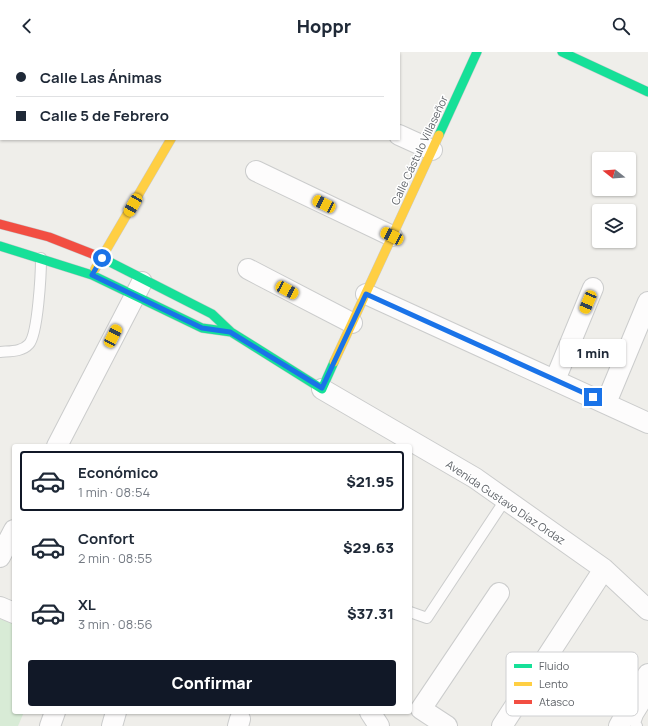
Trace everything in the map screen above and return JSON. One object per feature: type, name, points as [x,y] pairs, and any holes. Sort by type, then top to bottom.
[{"type":"street","name":"Calle Cástulo Villaseñor","points":[[322,388],[477,52]]},
{"type":"street","points":[[562,52],[648,92]]},
{"type":"street","points":[[400,135],[432,150]]},
{"type":"street","points":[[92,275],[170,140]]},
{"type":"street","points":[[256,171],[392,236]]},
{"type":"street","name":"Avenida Gustavo Díaz Ordaz","points":[[0,224],[49,237],[102,258],[144,278],[212,314],[230,332],[475,478],[604,569],[648,610]]},
{"type":"street","name":"Avenida Gustavo Díaz Ordaz","points":[[0,246],[92,275],[202,328],[230,332]]},
{"type":"street","points":[[248,269],[352,323]]},
{"type":"street","points":[[58,444],[144,278]]},
{"type":"street","points":[[555,380],[593,288]]},
{"type":"street","points":[[366,294],[648,422]]},
{"type":"street","points":[[606,403],[648,302]]},
{"type":"street","points":[[0,557],[12,534]]},
{"type":"street","points":[[550,652],[604,569]]},
{"type":"street","points":[[447,726],[421,709],[499,592]]},
{"type":"street","points":[[0,607],[12,612]]},
{"type":"street","points":[[638,691],[648,674]]},
{"type":"street","points":[[50,726],[54,714]]},
{"type":"street","points":[[112,726],[115,714]]},
{"type":"street","points":[[371,714],[379,726]]},
{"type":"street","points":[[502,726],[508,716]]},
{"type":"street","points":[[618,726],[624,716]]},
{"type":"lane","points":[[0,352],[20,350],[30,344],[34,332],[41,258]]},
{"type":"lane","points":[[412,613],[427,618],[505,500]]},
{"type":"lane","points":[[638,715],[648,699]]},
{"type":"lane","points":[[637,726],[636,723],[638,716]]},
{"type":"green space","points":[[0,619],[12,623],[12,714],[23,714],[18,726],[0,726]]},
{"type":"traffic: fast","points":[[439,135],[477,52]]},
{"type":"traffic: fast","points":[[562,52],[648,92]]},
{"type":"traffic: fast","points":[[0,246],[92,275],[202,328],[231,332]]},
{"type":"traffic: fast","points":[[100,257],[212,314],[231,332],[322,389],[334,362]]},
{"type":"traffic: slow","points":[[334,362],[439,135]]},
{"type":"traffic: slow","points":[[95,269],[170,140]]},
{"type":"traffic: jam","points":[[0,224],[49,237],[100,257]]},
{"type":"route","points":[[102,258],[92,275],[202,328],[230,332],[322,388],[366,294],[593,397]]}]
